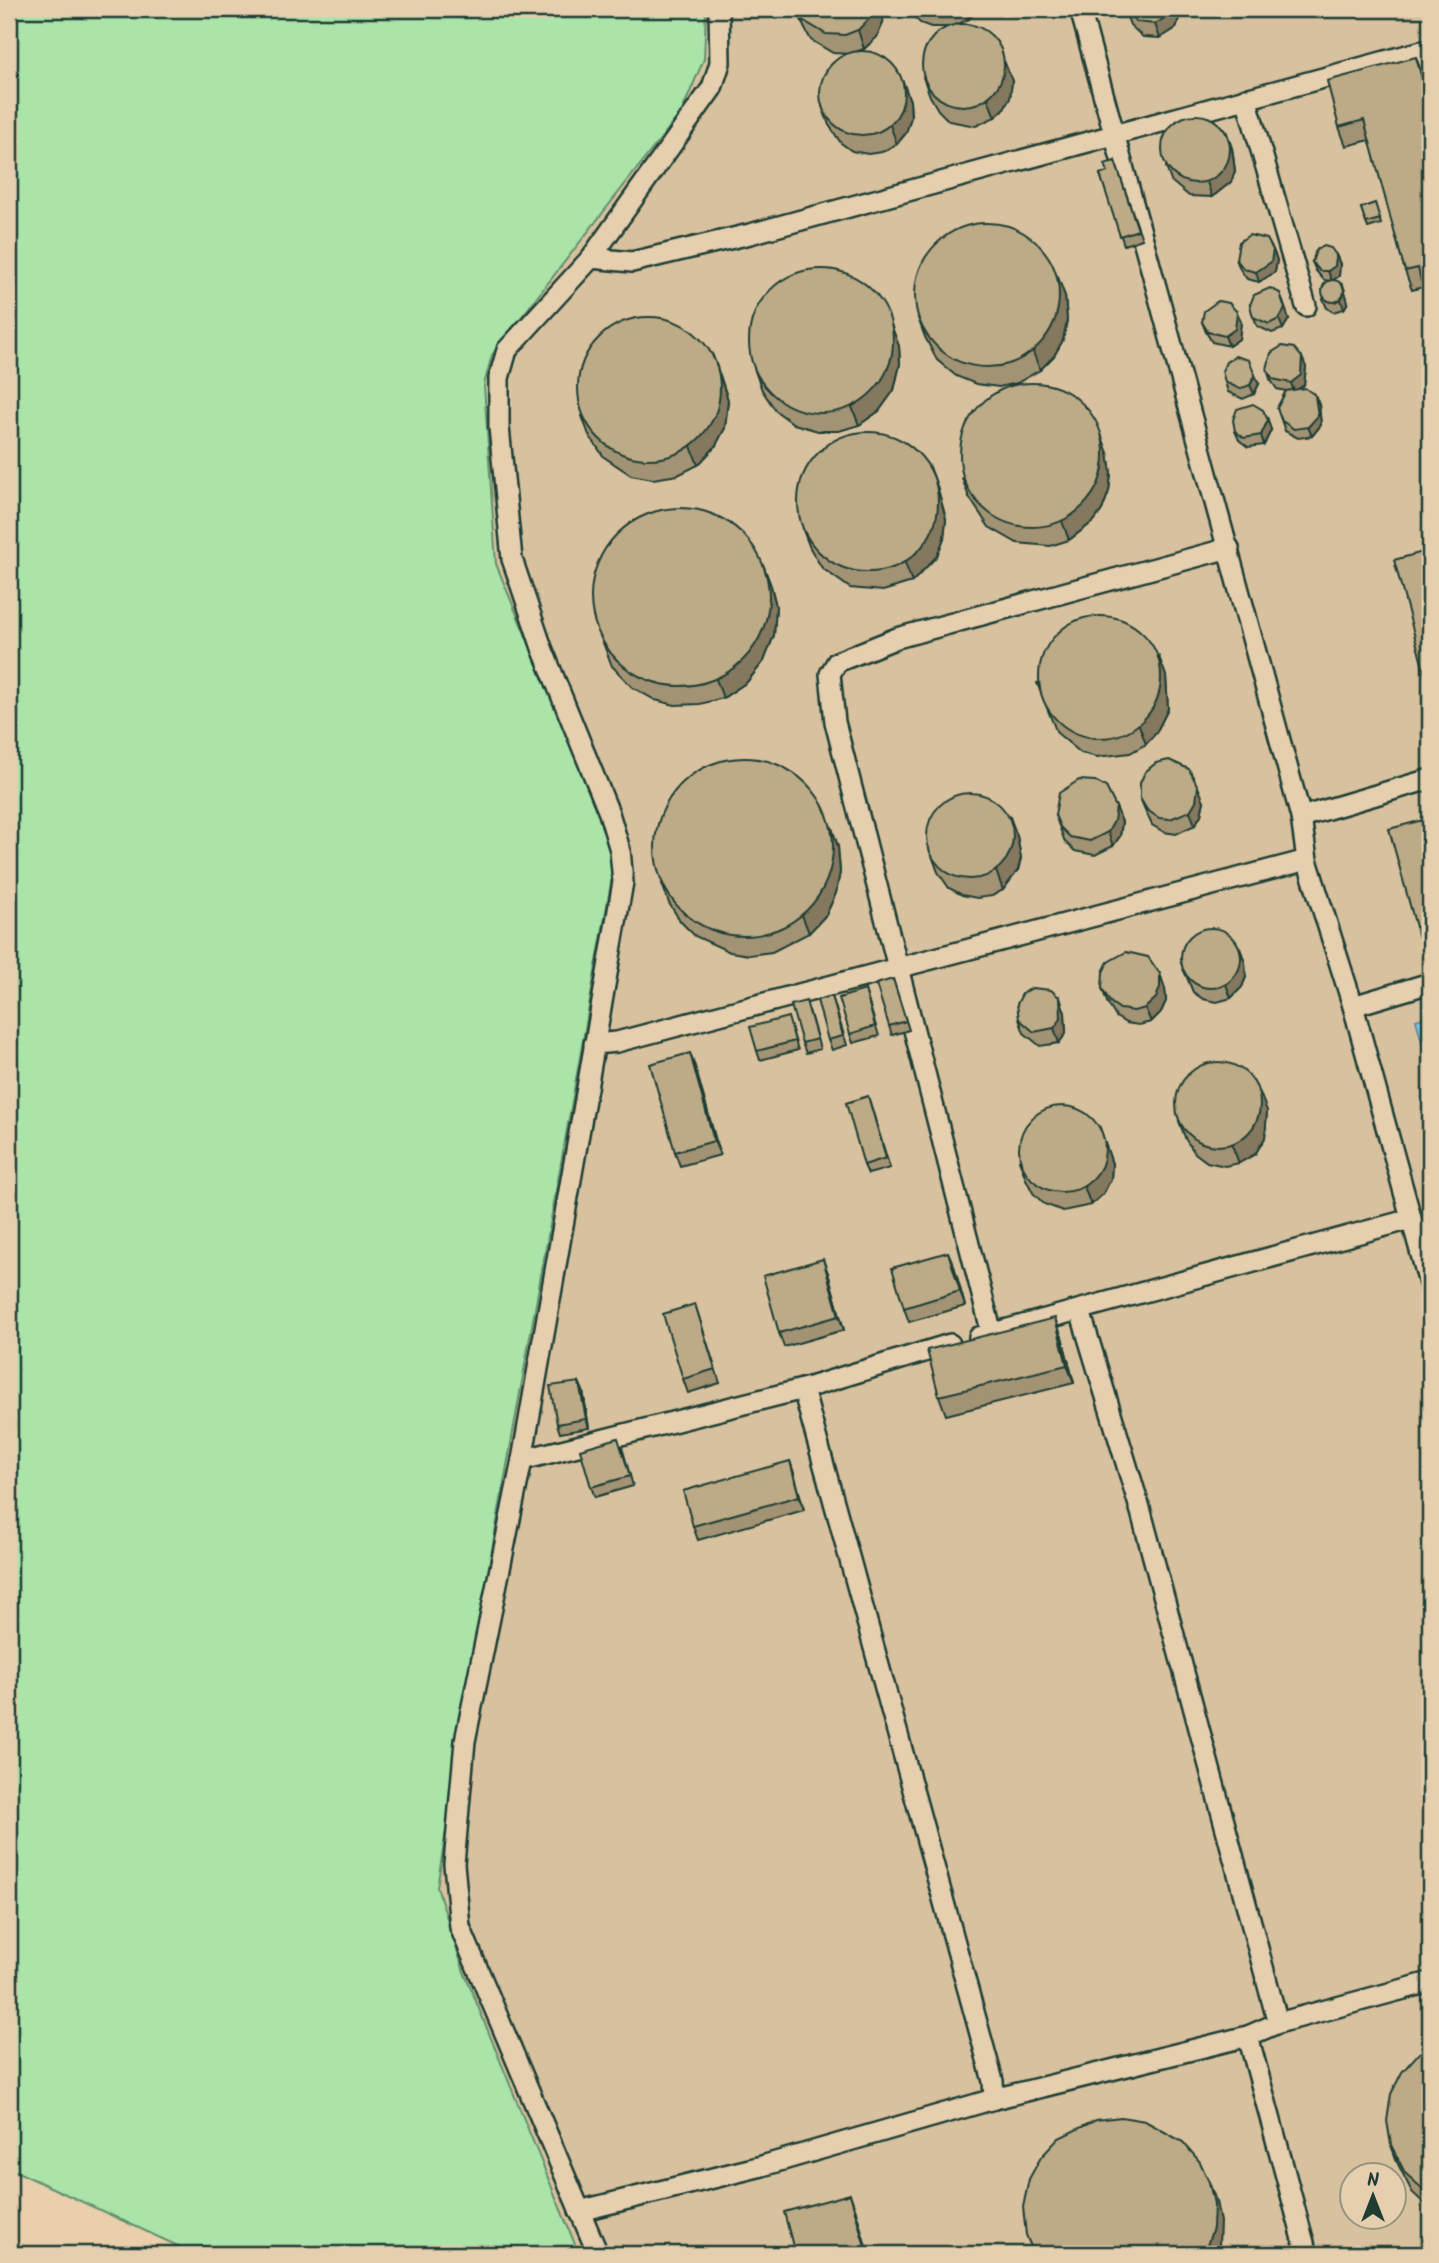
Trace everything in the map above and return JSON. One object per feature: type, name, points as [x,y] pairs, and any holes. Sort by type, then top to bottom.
[{"type":"street","points":[[598,2254],[460,1927],[454,1864],[465,1741],[522,1460],[623,882],[620,849],[609,813],[542,648],[512,559],[499,427],[499,378],[507,350],[592,258],[712,88],[720,63],[719,9]]},
{"type":"street","points":[[1080,9],[1301,817],[1307,860],[1353,1006],[1430,1287]]},
{"type":"street","points":[[592,258],[632,262],[737,237],[1422,51],[1430,81]]},
{"type":"street","points":[[1246,98],[1306,306]]},
{"type":"street","points":[[992,1334],[835,722],[830,674],[837,662],[897,638],[1229,548]]},
{"type":"street","points":[[1301,817],[1430,779]]},
{"type":"street","points":[[594,1044],[617,1042],[1307,860]]},
{"type":"street","points":[[1353,1006],[1430,983]]},
{"type":"street","points":[[522,1460],[803,1389],[890,1360],[1080,1311],[1410,1219]]},
{"type":"street","points":[[1080,1311],[1141,1512],[1278,2023]]},
{"type":"street","points":[[803,1389],[986,2054],[994,2099]]},
{"type":"street","points":[[579,2210],[762,2166],[994,2099],[1248,2036],[1278,2023],[1430,1982]]},
{"type":"street","points":[[1248,2036],[1307,2254]]},
{"type":"shaded area","points":[[706,9],[1430,9],[1430,2254],[579,2254],[464,1972],[437,1887],[485,1589],[611,883],[603,823],[496,564],[484,385],[492,355],[682,111],[704,59]]},
{"type":"green space","points":[[9,9],[706,9],[704,59],[682,111],[492,355],[484,385],[496,564],[603,823],[611,849],[611,883],[485,1589],[437,1887],[464,1972],[579,2254],[195,2254],[9,2168]]},
{"type":"water","points":[[1430,1016],[1430,1072],[1416,1020]]},
{"type":"building","points":[[797,9],[874,9],[870,18],[858,30],[845,35],[826,34],[804,21]]},
{"type":"building","points":[[1124,9],[1172,9],[1171,14],[1155,24],[1137,22]]},
{"type":"building","points":[[963,24],[979,27],[992,36],[1001,49],[1004,65],[1001,81],[992,94],[979,103],[963,106],[947,103],[934,94],[925,81],[922,65],[925,49],[934,36],[947,27]]},
{"type":"building","points":[[862,51],[885,58],[897,70],[904,93],[897,116],[885,128],[862,135],[839,128],[827,116],[820,93],[827,70],[839,58]]},
{"type":"building","points":[[1416,57],[1430,109],[1430,278],[1421,281],[1418,268],[1405,271],[1364,120],[1339,127],[1327,81]]},
{"type":"building","points":[[1196,115],[1209,118],[1220,125],[1227,136],[1230,149],[1227,162],[1220,173],[1209,180],[1196,183],[1183,180],[1172,173],[1165,162],[1162,149],[1165,136],[1172,125],[1183,118]]},
{"type":"building","points":[[1115,161],[1138,230],[1120,236],[1100,174],[1108,172],[1105,164]]},
{"type":"building","points":[[1375,203],[1380,219],[1366,223],[1361,208]]},
{"type":"building","points":[[987,223],[1015,228],[1038,244],[1054,267],[1059,295],[1054,323],[1038,346],[1015,362],[987,367],[959,362],[936,346],[920,323],[915,295],[920,267],[936,244],[959,228]]},
{"type":"building","points":[[1249,235],[1267,239],[1273,250],[1271,262],[1256,272],[1244,269],[1236,259],[1239,242]]},
{"type":"building","points":[[1324,246],[1331,248],[1336,255],[1335,266],[1328,271],[1320,271],[1312,262],[1316,250]]},
{"type":"building","points":[[821,269],[848,275],[872,290],[887,314],[893,341],[887,368],[872,392],[848,407],[821,413],[794,407],[770,392],[755,368],[749,341],[755,314],[770,290],[794,275]]},
{"type":"building","points":[[1329,280],[1337,280],[1344,287],[1344,295],[1337,302],[1329,302],[1322,295],[1322,287]]},
{"type":"building","points":[[1270,288],[1280,293],[1285,309],[1279,319],[1269,324],[1253,317],[1250,305],[1254,295]]},
{"type":"building","points":[[1218,301],[1229,303],[1237,312],[1235,329],[1225,336],[1208,332],[1202,322],[1204,311]]},
{"type":"building","points":[[649,317],[676,322],[699,338],[715,361],[720,388],[715,415],[699,438],[676,454],[649,459],[622,454],[599,438],[583,415],[578,388],[583,361],[599,338],[622,322]]},
{"type":"building","points":[[1282,346],[1294,348],[1302,357],[1301,375],[1291,383],[1273,379],[1267,369],[1271,353]]},
{"type":"building","points":[[1235,356],[1249,360],[1255,375],[1250,385],[1240,389],[1225,382],[1222,371],[1226,362]]},
{"type":"building","points":[[1032,383],[1060,389],[1083,404],[1098,427],[1104,455],[1098,483],[1083,506],[1060,521],[1032,527],[1004,521],[981,506],[966,483],[960,455],[966,427],[981,404],[1004,389]]},
{"type":"building","points":[[1305,388],[1315,395],[1318,416],[1308,427],[1294,429],[1282,421],[1277,408],[1286,391]]},
{"type":"building","points":[[1253,404],[1263,410],[1268,420],[1261,435],[1244,438],[1235,431],[1233,420],[1237,409]]},
{"type":"building","points":[[868,432],[895,438],[917,453],[932,475],[938,502],[932,529],[917,551],[895,566],[868,572],[841,566],[819,551],[804,529],[798,502],[804,475],[819,453],[841,438]]},
{"type":"building","points":[[680,508],[714,515],[743,534],[762,563],[769,597],[762,631],[743,660],[714,679],[680,686],[646,679],[617,660],[598,631],[591,597],[598,563],[617,534],[646,515]]},
{"type":"building","points":[[1430,550],[1430,693],[1394,560]]},
{"type":"building","points":[[1100,616],[1124,620],[1143,634],[1157,653],[1161,677],[1157,701],[1143,720],[1124,734],[1100,738],[1076,734],[1057,720],[1043,701],[1039,677],[1043,653],[1057,634],[1076,620]]},
{"type":"building","points":[[744,758],[778,765],[807,784],[826,813],[833,847],[826,881],[807,910],[778,929],[744,936],[710,929],[681,910],[662,881],[655,847],[662,813],[681,784],[710,765]]},
{"type":"building","points":[[1169,760],[1189,769],[1198,787],[1196,801],[1190,811],[1170,819],[1159,818],[1147,810],[1140,798],[1140,783],[1145,772],[1156,763]]},
{"type":"building","points":[[1079,780],[1095,781],[1106,787],[1116,807],[1114,821],[1108,832],[1090,841],[1070,837],[1060,827],[1055,815],[1059,793]]},
{"type":"building","points":[[970,793],[986,797],[1000,806],[1009,820],[1013,836],[1009,852],[1000,866],[986,875],[970,879],[954,875],[940,866],[931,852],[927,836],[931,820],[940,806],[954,797]]},
{"type":"building","points":[[1430,818],[1430,943],[1421,945],[1389,829]]},
{"type":"building","points":[[1211,928],[1228,933],[1236,941],[1241,958],[1236,975],[1228,983],[1211,988],[1194,983],[1186,975],[1181,958],[1186,941],[1194,933]]},
{"type":"building","points":[[1126,952],[1148,957],[1160,974],[1160,987],[1156,998],[1145,1008],[1134,1011],[1120,1009],[1110,1002],[1102,988],[1103,972],[1108,962]]},
{"type":"building","points":[[893,979],[906,1021],[889,1026],[876,984]]},
{"type":"building","points":[[1032,988],[1051,990],[1060,998],[1061,1019],[1054,1028],[1034,1032],[1019,1019],[1017,1004],[1022,994]]},
{"type":"building","points":[[865,990],[875,1026],[850,1034],[839,998]]},
{"type":"building","points":[[832,996],[843,1036],[828,1040],[817,1000]]},
{"type":"building","points":[[806,1001],[817,1039],[802,1043],[791,1005]]},
{"type":"building","points":[[788,1017],[795,1041],[757,1051],[750,1027]]},
{"type":"building","points":[[690,1053],[714,1141],[675,1152],[650,1064]]},
{"type":"building","points":[[1218,1062],[1234,1065],[1248,1074],[1257,1088],[1260,1104],[1257,1120],[1248,1134],[1234,1143],[1218,1146],[1202,1143],[1188,1134],[1179,1120],[1176,1104],[1179,1088],[1188,1074],[1202,1065]]},
{"type":"building","points":[[868,1096],[886,1158],[864,1165],[846,1103]]},
{"type":"building","points":[[1062,1106],[1086,1113],[1098,1125],[1105,1149],[1098,1173],[1086,1185],[1062,1192],[1038,1185],[1026,1173],[1019,1149],[1026,1125],[1038,1113]]},
{"type":"building","points":[[948,1252],[960,1291],[904,1308],[892,1268]]},
{"type":"building","points":[[823,1259],[839,1316],[779,1333],[763,1276]]},
{"type":"building","points":[[695,1304],[715,1369],[683,1379],[663,1314]]},
{"type":"building","points":[[1055,1318],[1067,1365],[939,1396],[927,1350]]},
{"type":"building","points":[[1430,1330],[1430,1360],[1422,1332]]},
{"type":"building","points":[[579,1382],[586,1419],[557,1424],[550,1386]]},
{"type":"building","points":[[618,1438],[630,1476],[591,1487],[580,1449]]},
{"type":"building","points":[[790,1461],[799,1496],[693,1526],[683,1491]]},
{"type":"building","points":[[1430,2048],[1430,2194],[1408,2176],[1408,2162],[1400,2162],[1391,2145],[1387,2121],[1391,2094],[1402,2072],[1419,2053]]},
{"type":"building","points":[[1121,2117],[1145,2121],[1183,2142],[1200,2162],[1209,2182],[1214,2204],[1213,2228],[1204,2254],[1034,2254],[1026,2235],[1023,2207],[1029,2179],[1041,2157],[1059,2138],[1096,2120]]},
{"type":"building","points":[[850,2194],[866,2250],[850,2254],[795,2254],[784,2212]]}]
